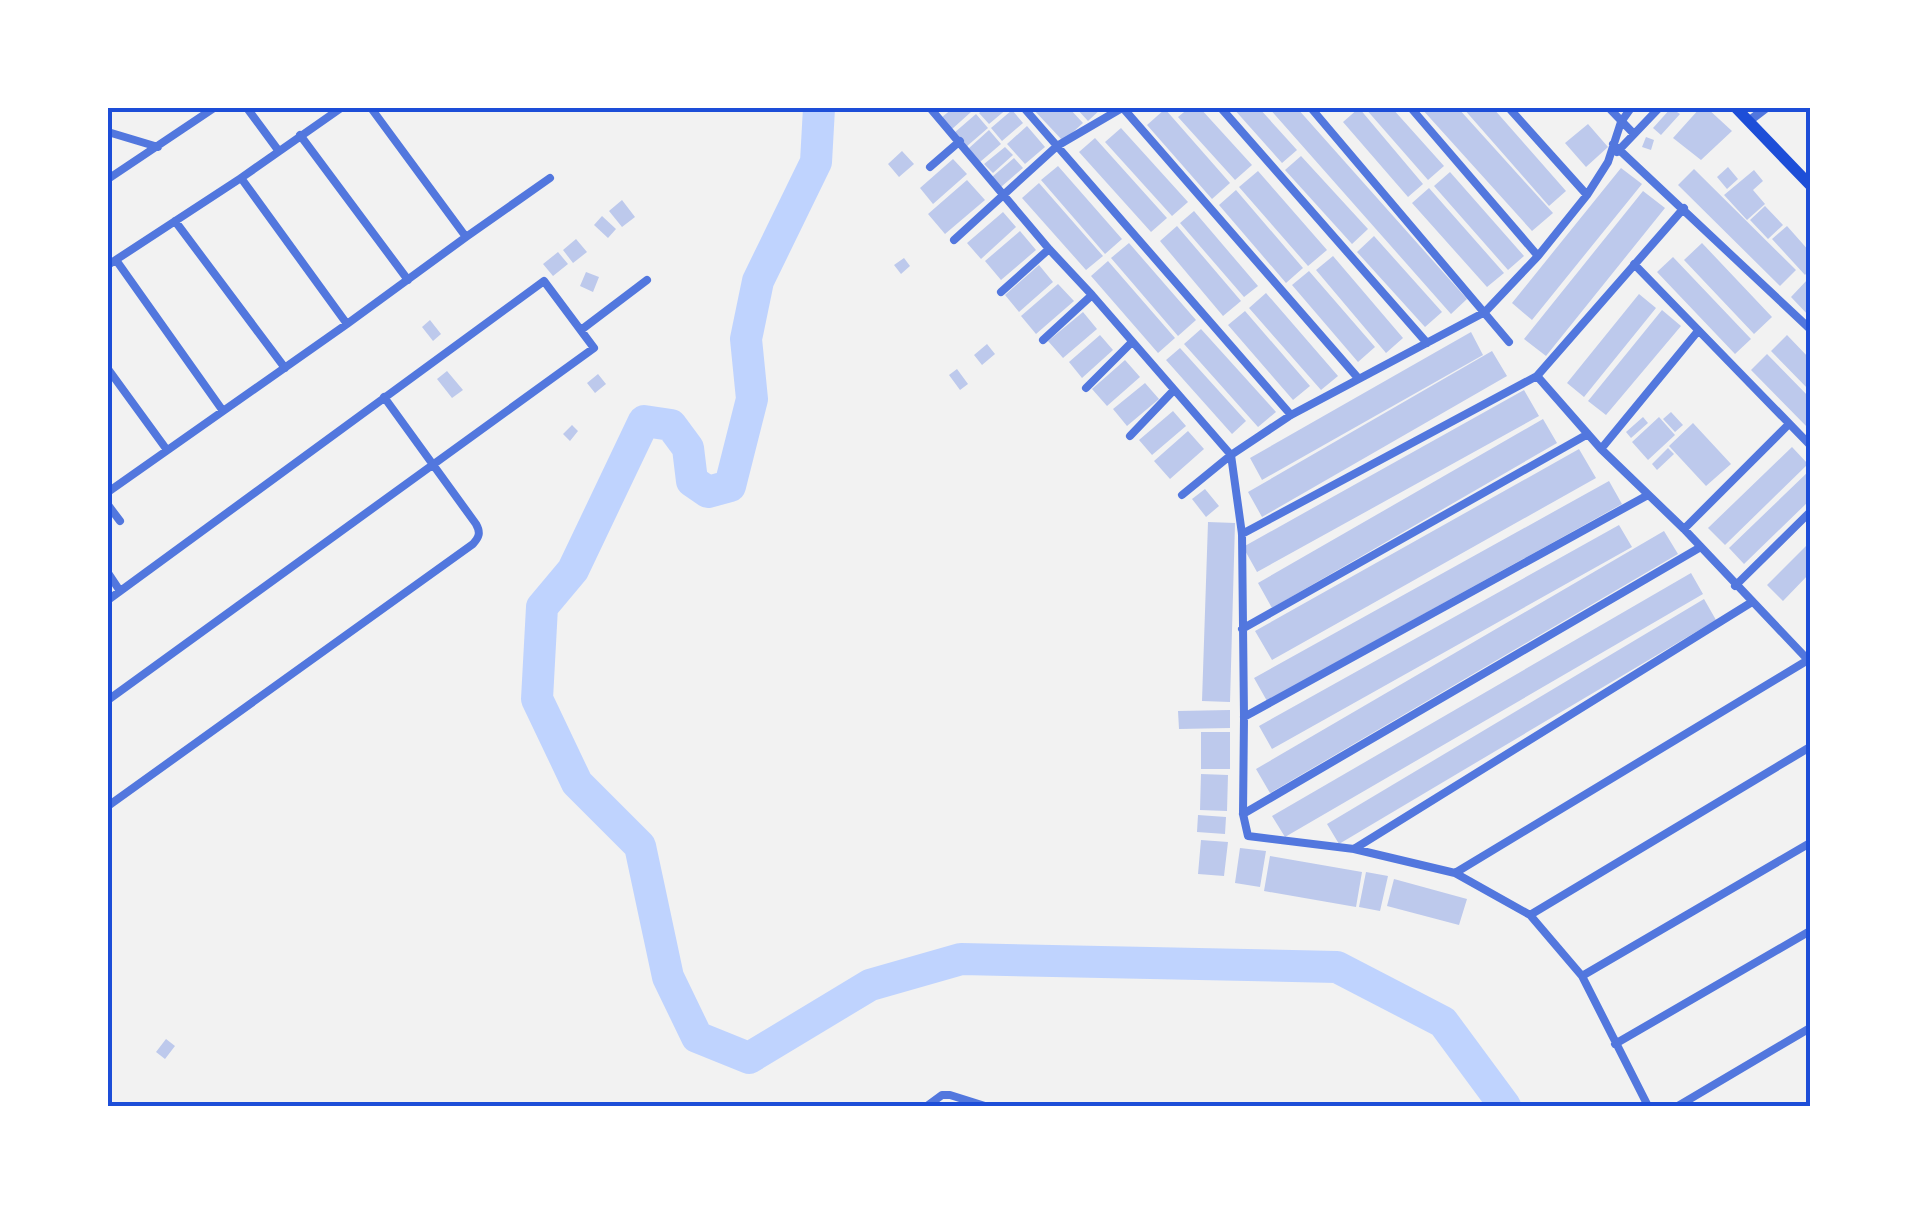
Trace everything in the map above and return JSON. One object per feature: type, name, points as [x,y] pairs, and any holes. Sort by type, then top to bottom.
[{"type":"main road","points":[[1736,108],[1810,185]]},
{"type":"street","points":[[108,179],[214,108]]},
{"type":"street","points":[[247,108],[278,150]]},
{"type":"street","points":[[224,411],[112,262],[341,108]]},
{"type":"street","points":[[371,108],[466,236]]},
{"type":"street","points":[[930,108],[1231,455],[1242,534],[1243,814],[1248,836],[1354,849],[1456,873],[1530,915],[1582,976],[1648,1106]]},
{"type":"street","points":[[1024,108],[1291,416]]},
{"type":"street","points":[[954,240],[1057,146],[1122,108],[1358,378]]},
{"type":"street","points":[[1221,108],[1427,343]]},
{"type":"street","points":[[1311,108],[1509,342]]},
{"type":"street","points":[[1411,108],[1538,256]]},
{"type":"street","points":[[1510,108],[1587,195]]},
{"type":"street","points":[[1608,108],[1634,134]]},
{"type":"street","points":[[1182,495],[1231,455],[1291,416],[1485,312],[1538,256],[1587,195],[1616,147],[1622,122],[1631,108]]},
{"type":"street","points":[[1616,147],[1659,108]]},
{"type":"street","points":[[1749,121],[1766,108]]},
{"type":"street","points":[[108,132],[158,147]]},
{"type":"street","points":[[300,135],[408,280]]},
{"type":"street","points":[[930,167],[960,141]]},
{"type":"street","points":[[1616,147],[1810,329]]},
{"type":"street","points":[[241,178],[347,324]]},
{"type":"street","points":[[108,492],[550,178]]},
{"type":"street","points":[[1242,534],[1537,376],[1684,208]]},
{"type":"street","points":[[175,221],[285,368]]},
{"type":"street","points":[[1000,292],[1049,249]]},
{"type":"street","points":[[1634,264],[1810,446]]},
{"type":"street","points":[[581,330],[647,280]]},
{"type":"street","points":[[108,600],[544,281],[594,348],[108,700]]},
{"type":"street","points":[[1044,340],[1092,295]]},
{"type":"street","points":[[1602,449],[1698,331]]},
{"type":"street","points":[[1086,388],[1132,342]]},
{"type":"street","points":[[108,369],[167,450]]},
{"type":"street","points":[[1456,873],[1809,662],[1684,529],[1602,449],[1537,376]]},
{"type":"street","points":[[1130,436],[1174,392]]},
{"type":"street","points":[[108,806],[479,537],[480,530],[384,397]]},
{"type":"street","points":[[1684,529],[1789,424]]},
{"type":"street","points":[[1242,629],[1588,434]]},
{"type":"street","points":[[1244,717],[1648,495]]},
{"type":"street","points":[[108,505],[120,522]]},
{"type":"street","points":[[1735,586],[1810,512]]},
{"type":"street","points":[[1243,814],[1699,548]]},
{"type":"street","points":[[108,574],[120,591]]},
{"type":"street","points":[[1354,849],[1752,602]]},
{"type":"street","points":[[1530,915],[1810,748]]},
{"type":"street","points":[[1582,976],[1810,843]]},
{"type":"street","points":[[1616,1044],[1810,930]]},
{"type":"street","points":[[1678,1106],[1810,1028]]},
{"type":"street","points":[[927,1106],[942,1094],[986,1106]]},
{"type":"building","points":[[953,108],[967,108],[971,112],[951,130],[941,118]]},
{"type":"building","points":[[985,108],[1008,108],[989,124],[979,113]]},
{"type":"building","points":[[1032,108],[1069,108],[1083,123],[1063,141]]},
{"type":"building","points":[[1076,108],[1102,108],[1088,121]]},
{"type":"building","points":[[1189,108],[1200,108],[1252,165],[1235,180],[1178,117]]},
{"type":"building","points":[[1233,108],[1259,108],[1297,150],[1282,163]]},
{"type":"building","points":[[1269,108],[1297,108],[1467,299],[1451,314]]},
{"type":"building","points":[[1359,108],[1423,184],[1408,197],[1343,122]]},
{"type":"building","points":[[1365,108],[1392,108],[1444,166],[1428,180]]},
{"type":"building","points":[[1421,108],[1458,108],[1553,213],[1532,231]]},
{"type":"building","points":[[1463,108],[1493,108],[1566,191],[1549,206]]},
{"type":"building","points":[[1671,108],[1680,114],[1661,135],[1653,128]]},
{"type":"building","points":[[1700,108],[1707,108],[1732,131],[1701,160],[1673,138]]},
{"type":"building","points":[[1165,109],[1230,183],[1212,199],[1147,125]]},
{"type":"building","points":[[1012,110],[1023,123],[1002,141],[991,128]]},
{"type":"building","points":[[976,114],[988,128],[966,147],[954,133]]},
{"type":"building","points":[[1588,124],[1608,147],[1586,167],[1565,143]]},
{"type":"building","points":[[1027,126],[1045,147],[1025,164],[1007,144]]},
{"type":"building","points":[[1121,128],[1188,202],[1172,216],[1105,142]]},
{"type":"building","points":[[989,130],[1001,144],[980,162],[968,149]]},
{"type":"building","points":[[1646,137],[1654,140],[1651,150],[1642,147]]},
{"type":"building","points":[[1095,138],[1167,218],[1151,232],[1079,152]]},
{"type":"building","points":[[1005,147],[1013,155],[993,173],[984,164]]},
{"type":"building","points":[[902,151],[914,164],[899,177],[888,164]]},
{"type":"building","points":[[1301,156],[1368,229],[1352,244],[1285,170]]},
{"type":"building","points":[[1014,158],[1023,168],[1001,187],[992,177]]},
{"type":"building","points":[[953,159],[967,174],[933,204],[920,188]]},
{"type":"building","points":[[1058,166],[1122,239],[1105,254],[1041,180]]},
{"type":"building","points":[[1728,167],[1738,179],[1727,189],[1717,177]]},
{"type":"building","points":[[1621,168],[1642,184],[1532,320],[1512,303]]},
{"type":"building","points":[[1694,169],[1796,270],[1780,286],[1678,185]]},
{"type":"building","points":[[1754,170],[1763,181],[1753,190],[1765,204],[1747,220],[1724,195]]},
{"type":"building","points":[[1258,171],[1327,250],[1308,266],[1239,187]]},
{"type":"building","points":[[1450,172],[1524,256],[1508,270],[1434,186]]},
{"type":"building","points":[[967,180],[985,200],[945,234],[928,214]]},
{"type":"building","points":[[1039,183],[1103,256],[1086,270],[1022,198]]},
{"type":"building","points":[[1429,188],[1504,273],[1487,287],[1412,203]]},
{"type":"building","points":[[1236,190],[1303,268],[1286,283],[1219,205]]},
{"type":"building","points":[[1643,191],[1665,208],[1546,356],[1524,339]]},
{"type":"building","points":[[622,200],[635,217],[622,227],[609,211]]},
{"type":"building","points":[[1765,206],[1783,225],[1768,239],[1750,220]]},
{"type":"building","points":[[1194,211],[1258,286],[1244,297],[1180,223]]},
{"type":"building","points":[[1003,212],[1016,227],[981,259],[967,243]]},
{"type":"building","points":[[602,216],[616,229],[608,238],[594,225]]},
{"type":"building","points":[[1177,226],[1241,301],[1223,316],[1160,241]]},
{"type":"building","points":[[1787,226],[1810,252],[1810,269],[1805,275],[1772,239]]},
{"type":"building","points":[[1020,231],[1036,250],[1001,280],[985,261]]},
{"type":"building","points":[[1374,236],[1442,312],[1425,327],[1357,252]]},
{"type":"building","points":[[576,239],[587,252],[573,263],[563,250]]},
{"type":"building","points":[[1129,243],[1196,320],[1178,336],[1111,258]]},
{"type":"building","points":[[1702,243],[1772,317],[1754,334],[1684,260]]},
{"type":"building","points":[[558,252],[568,264],[553,276],[543,264]]},
{"type":"building","points":[[1333,256],[1403,338],[1386,353],[1316,270]]},
{"type":"building","points":[[1673,257],[1751,339],[1735,354],[1657,272]]},
{"type":"building","points":[[904,258],[910,266],[901,274],[894,265]]},
{"type":"building","points":[[1108,261],[1175,338],[1158,353],[1091,276]]},
{"type":"building","points":[[1039,265],[1053,282],[1019,312],[1005,295]]},
{"type":"building","points":[[1309,271],[1375,347],[1358,362],[1292,285]]},
{"type":"building","points":[[586,272],[599,277],[593,292],[580,286]]},
{"type":"building","points":[[1810,281],[1810,317],[1791,297]]},
{"type":"building","points":[[1058,284],[1074,301],[1036,334],[1021,316]]},
{"type":"building","points":[[1266,293],[1338,376],[1321,390],[1249,308]]},
{"type":"building","points":[[1639,294],[1656,308],[1584,397],[1567,383]]},
{"type":"building","points":[[1662,310],[1681,326],[1606,415],[1588,401]]},
{"type":"building","points":[[1245,311],[1310,386],[1293,400],[1228,325]]},
{"type":"building","points":[[1083,312],[1097,329],[1063,358],[1048,341]]},
{"type":"building","points":[[430,320],[441,334],[433,341],[422,327]]},
{"type":"building","points":[[1201,329],[1276,412],[1258,427],[1184,344]]},
{"type":"building","points":[[1471,332],[1483,355],[1262,480],[1250,458]]},
{"type":"building","points":[[1100,335],[1113,350],[1082,378],[1069,362]]},
{"type":"building","points":[[1787,335],[1810,359],[1810,391],[1771,351]]},
{"type":"building","points":[[987,344],[995,354],[982,365],[974,355]]},
{"type":"building","points":[[1180,348],[1246,421],[1232,434],[1166,360]]},
{"type":"building","points":[[1492,351],[1507,376],[1262,517],[1248,492]]},
{"type":"building","points":[[1767,354],[1810,398],[1810,430],[1751,370]]},
{"type":"building","points":[[1125,360],[1140,377],[1107,406],[1092,389]]},
{"type":"building","points":[[957,369],[968,384],[960,390],[949,375]]},
{"type":"building","points":[[447,371],[463,390],[452,398],[437,379]]},
{"type":"building","points":[[598,374],[606,384],[595,393],[587,383]]},
{"type":"building","points":[[1145,383],[1159,399],[1127,426],[1113,409]]},
{"type":"building","points":[[1524,390],[1539,416],[1257,572],[1243,547]]},
{"type":"building","points":[[1173,411],[1186,426],[1152,455],[1139,440]]},
{"type":"building","points":[[1671,412],[1683,425],[1675,432],[1663,419]]},
{"type":"building","points":[[1643,417],[1648,423],[1631,438],[1626,432]]},
{"type":"building","points":[[1659,417],[1675,435],[1648,460],[1632,442]]},
{"type":"building","points":[[1543,419],[1557,443],[1272,608],[1258,583]]},
{"type":"building","points":[[1693,423],[1731,464],[1706,486],[1669,446]]},
{"type":"building","points":[[572,425],[578,431],[570,441],[563,434]]},
{"type":"building","points":[[1188,431],[1204,449],[1170,479],[1154,461]]},
{"type":"building","points":[[1792,447],[1808,464],[1725,545],[1708,528]]},
{"type":"building","points":[[1668,448],[1674,454],[1657,470],[1652,464]]},
{"type":"building","points":[[1579,449],[1596,478],[1272,660],[1255,631]]},
{"type":"building","points":[[1810,470],[1810,500],[1744,564],[1729,548]]},
{"type":"building","points":[[1609,481],[1622,504],[1267,701],[1254,678]]},
{"type":"building","points":[[1205,489],[1219,506],[1206,517],[1192,499]]},
{"type":"building","points":[[1208,522],[1235,523],[1230,702],[1202,701]]},
{"type":"building","points":[[1619,525],[1632,547],[1272,749],[1259,726]]},
{"type":"building","points":[[1664,531],[1678,554],[1270,793],[1256,769]]},
{"type":"building","points":[[1810,542],[1810,573],[1783,601],[1767,585]]},
{"type":"building","points":[[1691,573],[1703,594],[1285,837],[1272,816]]},
{"type":"building","points":[[1704,599],[1716,620],[1339,844],[1327,824]]},
{"type":"building","points":[[1230,710],[1230,728],[1179,729],[1178,711]]},
{"type":"building","points":[[1201,732],[1230,732],[1230,769],[1201,769]]},
{"type":"building","points":[[1201,774],[1228,775],[1227,811],[1200,810]]},
{"type":"building","points":[[1198,815],[1226,817],[1225,834],[1197,832]]},
{"type":"building","points":[[1201,840],[1228,842],[1224,876],[1198,874]]},
{"type":"building","points":[[1240,848],[1266,851],[1260,887],[1235,883]]},
{"type":"building","points":[[1270,856],[1362,872],[1356,907],[1264,891]]},
{"type":"building","points":[[1366,872],[1388,876],[1380,911],[1359,907]]},
{"type":"building","points":[[1394,879],[1467,899],[1459,925],[1387,906]]},
{"type":"building","points":[[166,1039],[175,1046],[165,1059],[156,1052]]},
{"type":"waterway","points":[[819,108],[816,162],[758,281],[746,339],[752,399],[730,486],[708,492],[692,481],[688,448],[671,425],[644,421],[573,570],[542,607],[537,699],[577,783],[640,846],[668,977],[697,1037],[749,1058],[870,985],[961,959],[1337,967],[1443,1022],[1505,1106]]}]
